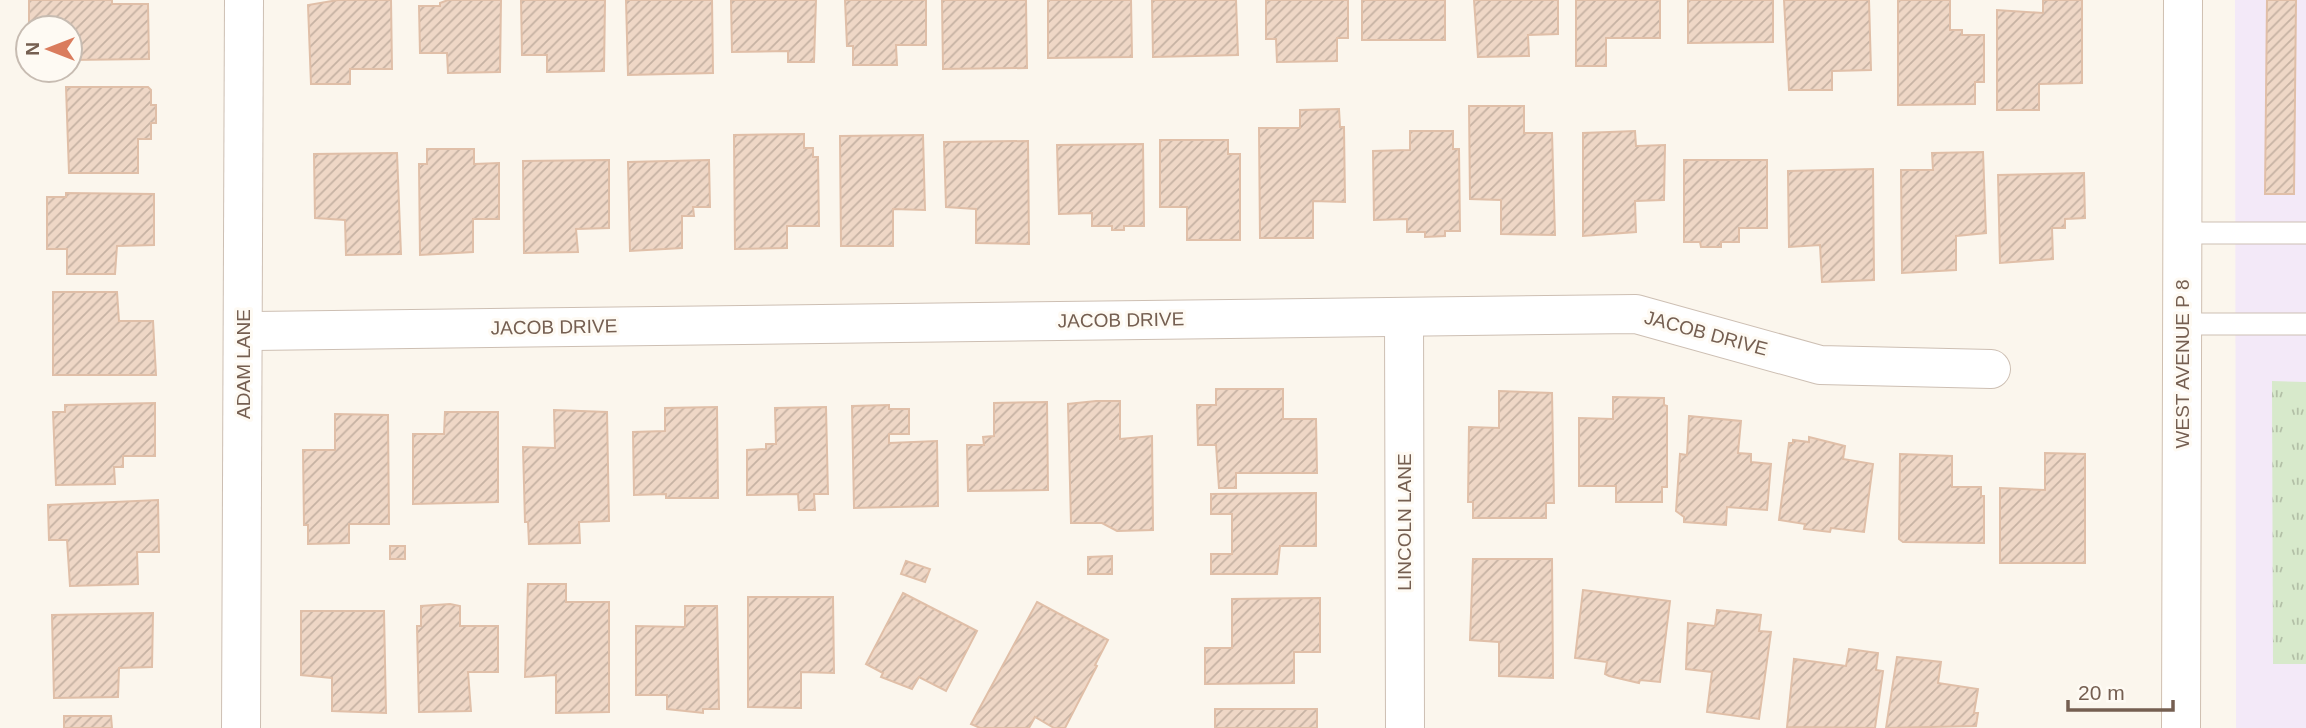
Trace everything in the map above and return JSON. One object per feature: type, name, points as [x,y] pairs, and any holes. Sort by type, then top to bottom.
[{"type":"street","name":"ADAM LANE","points":[[241,728],[244,0]]},
{"type":"street","name":"WEST AVENUE P 8","points":[[2181,728],[2183,0]]},
{"type":"street","name":"JACOB DRIVE","points":[[244,331],[1636,314],[1820,365],[1991,369]]},
{"type":"street","name":"LINCOLN LANE","points":[[1404,317],[1405,728]]},
{"type":"lane","points":[[2183,233],[2306,233]]},
{"type":"lane","points":[[2182,324],[2306,324]]},
{"type":"shaded area","points":[[2235,0],[2306,0],[2306,728],[2236,728]]},
{"type":"green space","points":[[2272,381],[2306,382],[2306,664],[2273,664]]},
{"type":"building","points":[[29,0],[112,0],[112,4],[148,4],[149,59],[84,60],[84,14],[29,14]]},
{"type":"building","points":[[338,0],[391,0],[392,69],[350,69],[350,84],[311,84],[308,5]]},
{"type":"building","points":[[448,0],[501,0],[500,72],[448,73],[447,53],[420,53],[419,6],[440,6],[440,3]]},
{"type":"building","points":[[521,0],[605,0],[604,71],[547,72],[547,55],[522,55]]},
{"type":"building","points":[[626,0],[712,0],[713,73],[628,75]]},
{"type":"building","points":[[731,0],[816,0],[814,62],[788,62],[788,51],[732,52]]},
{"type":"building","points":[[845,0],[926,0],[926,45],[896,45],[897,65],[853,65],[853,46],[847,46]]},
{"type":"building","points":[[942,0],[1026,0],[1027,68],[943,69]]},
{"type":"building","points":[[1048,0],[1131,0],[1132,57],[1048,58]]},
{"type":"building","points":[[1152,0],[1236,0],[1238,55],[1153,57]]},
{"type":"building","points":[[1266,0],[1348,0],[1348,38],[1337,38],[1337,61],[1277,62],[1276,39],[1266,39]]},
{"type":"building","points":[[1362,0],[1445,0],[1445,40],[1362,40]]},
{"type":"building","points":[[1474,0],[1558,0],[1558,34],[1528,35],[1529,56],[1478,57]]},
{"type":"building","points":[[1576,0],[1660,0],[1660,38],[1606,38],[1606,66],[1576,66]]},
{"type":"building","points":[[1688,0],[1773,0],[1773,42],[1688,43]]},
{"type":"building","points":[[1784,0],[1869,0],[1871,70],[1832,71],[1832,90],[1789,90]]},
{"type":"building","points":[[1898,0],[1950,0],[1950,30],[1962,30],[1962,35],[1984,35],[1984,82],[1975,82],[1975,104],[1898,105]]},
{"type":"building","points":[[2043,0],[2082,0],[2082,83],[2039,84],[2039,110],[1997,110],[1997,10],[2043,13]]},
{"type":"building","points":[[2267,0],[2296,0],[2294,194],[2265,194]]},
{"type":"building","points":[[66,87],[148,87],[151,90],[151,105],[156,105],[156,123],[151,123],[151,139],[138,139],[138,173],[69,173]]},
{"type":"building","points":[[1469,106],[1524,106],[1524,133],[1552,133],[1555,235],[1501,234],[1501,200],[1470,199]]},
{"type":"building","points":[[1339,109],[1340,127],[1344,127],[1345,202],[1313,201],[1313,238],[1260,238],[1259,128],[1300,128],[1300,110]]},
{"type":"building","points":[[1410,131],[1453,131],[1453,149],[1459,149],[1460,231],[1445,231],[1445,236],[1425,237],[1425,232],[1407,232],[1407,219],[1374,220],[1373,151],[1410,150]]},
{"type":"building","points":[[1635,131],[1636,146],[1665,145],[1664,200],[1635,201],[1636,232],[1583,236],[1583,133]]},
{"type":"building","points":[[804,134],[804,148],[813,148],[813,157],[818,157],[819,226],[787,226],[787,248],[735,249],[734,135]]},
{"type":"building","points":[[923,135],[925,210],[893,209],[893,246],[841,246],[840,136]]},
{"type":"building","points":[[1160,140],[1228,140],[1228,154],[1240,154],[1240,240],[1187,240],[1187,207],[1160,207]]},
{"type":"building","points":[[1028,141],[1029,244],[976,243],[976,209],[946,207],[944,142]]},
{"type":"building","points":[[1143,144],[1144,226],[1124,226],[1124,230],[1112,230],[1112,226],[1092,226],[1092,213],[1059,214],[1057,145]]},
{"type":"building","points":[[427,149],[474,149],[474,164],[499,163],[499,219],[473,219],[473,252],[420,255],[419,164],[427,164]]},
{"type":"building","points":[[1983,152],[1986,233],[1956,236],[1956,270],[1902,273],[1901,170],[1933,170],[1932,153]]},
{"type":"building","points":[[397,153],[401,254],[346,255],[345,220],[315,218],[314,154]]},
{"type":"building","points":[[609,160],[609,228],[576,229],[578,252],[524,253],[523,161]]},
{"type":"building","points":[[709,160],[710,207],[693,207],[694,216],[682,216],[682,248],[630,251],[628,162]]},
{"type":"building","points":[[1684,160],[1767,160],[1767,228],[1739,228],[1739,242],[1721,242],[1721,247],[1701,247],[1700,242],[1684,242]]},
{"type":"building","points":[[1873,169],[1874,280],[1822,282],[1820,245],[1789,247],[1788,171]]},
{"type":"building","points":[[2084,173],[2085,218],[2065,219],[2065,228],[2052,228],[2053,259],[2000,263],[1998,175]]},
{"type":"building","points":[[66,193],[154,194],[154,245],[117,246],[115,274],[67,274],[67,249],[47,249],[47,197],[66,197]]},
{"type":"building","points":[[53,292],[117,292],[119,321],[153,321],[156,375],[53,375]]},
{"type":"building","points":[[1216,389],[1283,389],[1283,419],[1316,419],[1317,473],[1236,473],[1236,488],[1219,488],[1216,445],[1198,445],[1197,405],[1216,405]]},
{"type":"building","points":[[1499,391],[1552,393],[1554,503],[1546,503],[1546,518],[1473,518],[1473,502],[1468,502],[1469,427],[1499,428]]},
{"type":"building","points":[[1613,397],[1664,398],[1664,405],[1667,406],[1667,487],[1662,487],[1662,502],[1616,502],[1616,486],[1579,486],[1579,418],[1613,419]]},
{"type":"building","points":[[1120,401],[1120,439],[1152,436],[1153,530],[1117,531],[1102,523],[1071,523],[1068,404]]},
{"type":"building","points":[[1047,402],[1048,490],[968,491],[967,445],[984,445],[983,437],[994,436],[994,403]]},
{"type":"building","points":[[155,403],[155,456],[123,456],[123,467],[114,467],[115,484],[56,485],[53,412],[65,412],[65,405]]},
{"type":"building","points":[[889,405],[889,409],[909,409],[909,434],[889,434],[889,443],[937,441],[938,506],[854,508],[852,406]]},
{"type":"building","points":[[717,407],[718,498],[666,498],[666,494],[634,495],[633,432],[665,431],[665,408]]},
{"type":"building","points":[[826,407],[828,494],[814,494],[815,510],[799,510],[798,494],[747,495],[747,450],[766,449],[766,444],[776,444],[775,408]]},
{"type":"building","points":[[554,410],[607,412],[609,521],[579,522],[580,543],[529,544],[528,522],[525,522],[523,447],[555,448]]},
{"type":"building","points":[[445,412],[498,412],[498,502],[413,504],[413,434],[444,434]]},
{"type":"building","points":[[335,414],[388,415],[389,524],[349,524],[349,543],[308,544],[308,525],[304,525],[303,450],[335,450]]},
{"type":"building","points":[[1689,416],[1741,421],[1738,453],[1751,454],[1751,462],[1771,464],[1767,510],[1727,507],[1726,525],[1684,522],[1684,517],[1676,511],[1680,454],[1687,455]]},
{"type":"building","points":[[1809,437],[1845,446],[1843,459],[1873,464],[1864,532],[1831,528],[1830,532],[1804,529],[1805,524],[1779,520],[1789,443],[1793,443],[1793,440],[1809,442]]},
{"type":"building","points":[[2045,453],[2085,454],[2085,563],[2000,563],[2000,488],[2045,490]]},
{"type":"building","points":[[1900,454],[1952,456],[1952,487],[1981,487],[1981,496],[1984,496],[1984,543],[1903,542],[1899,539]]},
{"type":"building","points":[[1316,493],[1316,546],[1280,546],[1277,574],[1211,574],[1211,554],[1232,554],[1232,514],[1211,514],[1211,494]]},
{"type":"building","points":[[158,500],[159,552],[137,552],[138,584],[70,586],[67,540],[49,540],[48,505]]},
{"type":"building","points":[[390,546],[405,546],[405,559],[390,559]]},
{"type":"building","points":[[1112,556],[1112,574],[1088,574],[1088,557]]},
{"type":"building","points":[[1473,559],[1552,559],[1553,678],[1499,676],[1499,642],[1470,640]]},
{"type":"building","points":[[906,561],[930,569],[925,582],[901,574]]},
{"type":"building","points":[[528,584],[566,584],[566,602],[609,602],[609,712],[556,713],[556,675],[525,677]]},
{"type":"building","points":[[1583,590],[1670,601],[1660,682],[1640,680],[1639,683],[1609,676],[1605,674],[1607,662],[1575,658]]},
{"type":"building","points":[[903,593],[977,631],[946,691],[919,677],[912,689],[881,677],[883,673],[866,664]]},
{"type":"building","points":[[748,597],[833,597],[834,673],[801,672],[801,708],[748,707]]},
{"type":"building","points":[[1320,598],[1320,652],[1294,652],[1294,683],[1205,684],[1205,648],[1232,648],[1232,599]]},
{"type":"building","points":[[1037,602],[1108,640],[1065,728],[1054,728],[1035,717],[1029,728],[980,728],[971,724]]},
{"type":"building","points":[[421,606],[460,606],[460,626],[498,626],[498,672],[468,672],[471,711],[419,712],[417,626],[421,626]]},
{"type":"building","points":[[685,606],[717,606],[719,709],[703,709],[703,713],[667,709],[667,695],[636,695],[636,626],[685,627]]},
{"type":"building","points":[[1717,610],[1761,615],[1759,631],[1771,632],[1759,719],[1707,712],[1712,672],[1686,669],[1688,623],[1715,626]]},
{"type":"building","points":[[301,611],[384,611],[386,713],[332,711],[332,678],[301,675]]},
{"type":"building","points":[[153,613],[152,667],[119,668],[118,697],[54,698],[52,615]]},
{"type":"building","points":[[1849,649],[1878,653],[1876,670],[1883,671],[1875,728],[1787,727],[1794,659],[1846,666]]},
{"type":"building","points":[[1897,657],[1941,662],[1938,683],[1978,689],[1974,713],[1978,713],[1976,726],[1886,728]]},
{"type":"building","points":[[1215,709],[1317,709],[1317,728],[1215,728]]},
{"type":"building","points":[[64,716],[111,716],[112,728],[64,728]]}]
